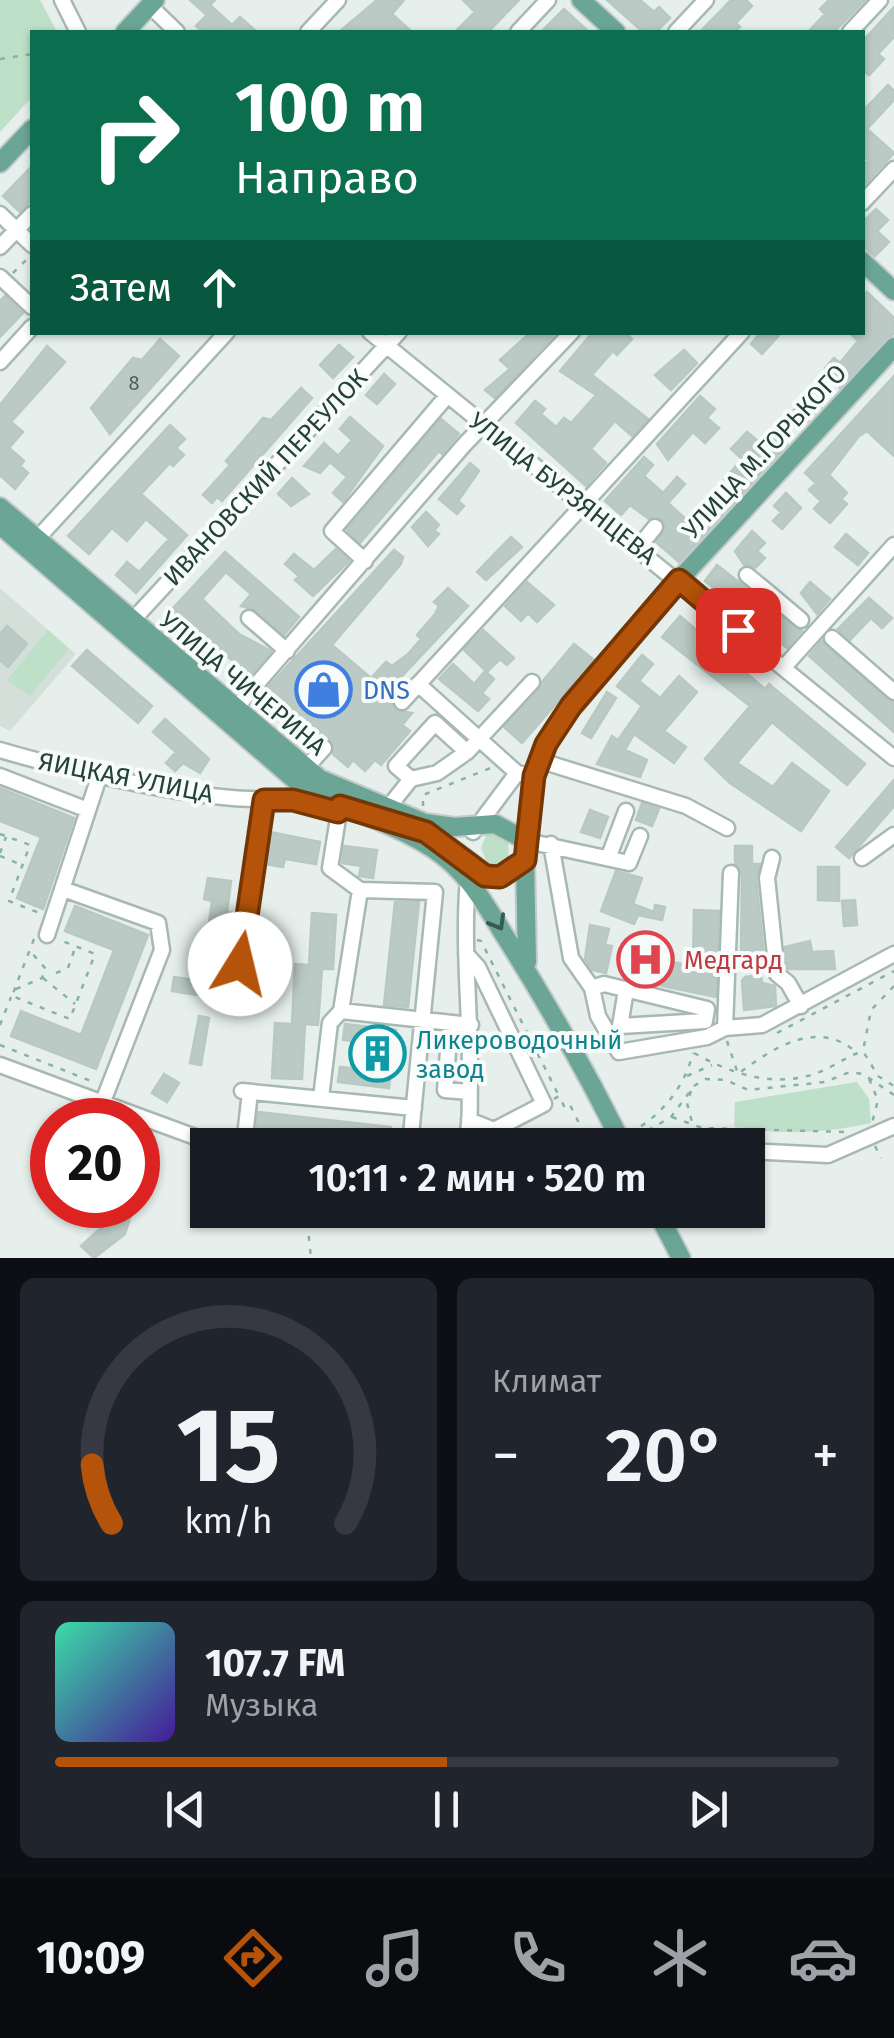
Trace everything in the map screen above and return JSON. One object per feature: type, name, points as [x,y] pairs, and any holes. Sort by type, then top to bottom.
[{"type":"main road","points":[[581,0],[614,30]]},
{"type":"main road","points":[[127,30],[153,3]]},
{"type":"main road","points":[[0,163],[30,131]]},
{"type":"main road","points":[[865,264],[894,292]]},
{"type":"main road","name":"УЛИЦА М.ГОРЬКОГО","points":[[528,968],[524,940],[530,770],[571,706],[679,580],[894,347]]},
{"type":"main road","name":"УЛИЦА ЧИЧЕРИНА","points":[[0,507],[305,769],[434,849],[473,847]]},
{"type":"main road","name":"УЛИЦА ЧИЧЕРИНА","points":[[0,524],[301,795],[339,809],[438,826],[473,847]]},
{"type":"main road","points":[[510,828],[526,851],[510,872],[492,878],[473,847],[510,828]]},
{"type":"main road","points":[[473,847],[528,968],[614,1128]]},
{"type":"main road","points":[[665,1228],[681,1258]]},
{"type":"street","points":[[62,0],[77,30]]},
{"type":"street","points":[[310,30],[338,0]]},
{"type":"street","points":[[520,30],[548,0]]},
{"type":"street","points":[[678,30],[706,0]]},
{"type":"street","points":[[852,30],[880,0]]},
{"type":"street","points":[[153,3],[176,30]]},
{"type":"street","points":[[865,200],[894,169]]},
{"type":"street","points":[[0,214],[30,243]]},
{"type":"street","points":[[0,248],[30,216]]},
{"type":"street","points":[[2,281],[30,306]]},
{"type":"street","points":[[0,362],[30,329]]},
{"type":"street","points":[[37,539],[224,335]]},
{"type":"street","name":"УЛИЦА БУРЗЯНЦЕВА","points":[[373,335],[893,755]]},
{"type":"street","name":"ИВАНОВСКИЙ ПЕРЕУЛОК","points":[[131,622],[396,335]]},
{"type":"street","points":[[234,710],[569,335]]},
{"type":"street","points":[[402,702],[739,335]]},
{"type":"street","points":[[365,561],[332,531],[447,396]]},
{"type":"street","points":[[638,548],[654,527]]},
{"type":"street","points":[[784,668],[894,545]]},
{"type":"street","points":[[747,574],[801,620]]},
{"type":"street","points":[[738,630],[769,593]]},
{"type":"street","points":[[249,618],[288,651]]},
{"type":"street","points":[[832,638],[894,692]]},
{"type":"street","points":[[380,814],[411,780],[437,773],[467,752],[532,682]]},
{"type":"street","points":[[418,684],[501,759],[530,770],[686,806],[727,828]]},
{"type":"street","points":[[411,780],[396,766],[435,723],[467,752]]},
{"type":"street","points":[[305,769],[324,748]]},
{"type":"street","name":"ЯИЦКАЯ УЛИЦА","points":[[0,750],[99,776],[264,800],[301,795]]},
{"type":"street","points":[[467,1128],[471,1025],[465,947],[473,847],[530,770]]},
{"type":"street","points":[[0,776],[88,810]]},
{"type":"street","points":[[47,935],[99,776]]},
{"type":"street","points":[[240,964],[264,800]]},
{"type":"street","points":[[339,809],[330,868],[360,890],[435,892],[412,1128]]},
{"type":"street","points":[[608,856],[626,811]]},
{"type":"street","points":[[862,858],[894,835]]},
{"type":"street","points":[[526,851],[550,844],[629,863],[640,836]]},
{"type":"street","points":[[550,844],[571,958],[592,988],[594,1004],[618,1052],[688,1048],[725,1028],[762,1025],[894,955]]},
{"type":"street","points":[[772,858],[767,878],[776,974],[788,983],[801,1006]]},
{"type":"street","points":[[725,1028],[731,873]]},
{"type":"street","points":[[62,889],[158,924],[162,950],[104,1098]]},
{"type":"street","points":[[321,1098],[330,1023],[341,1011],[360,890]]},
{"type":"street","points":[[465,947],[544,1104],[498,1128]]},
{"type":"street","points":[[592,988],[604,984],[707,1008],[705,1021],[620,1026],[626,990]]},
{"type":"street","points":[[341,1011],[471,1025]]},
{"type":"street","points":[[450,1025],[445,1090],[470,1092]]},
{"type":"street","points":[[0,1066],[86,1098]]},
{"type":"street","points":[[245,1128],[246,1092],[414,1108]]},
{"type":"street","points":[[765,1151],[828,1155],[888,1123]]},
{"type":"street","points":[[160,1125],[190,1135]]},
{"type":"path","points":[[0,59],[30,54]]},
{"type":"path","points":[[2,281],[30,255]]},
{"type":"path","points":[[417,816],[424,794],[491,769],[501,759]]},
{"type":"path","points":[[0,834],[30,845],[9,901],[53,918]]},
{"type":"path","points":[[6,836],[0,855],[22,865]]},
{"type":"path","points":[[0,1024],[37,932],[95,954],[70,1019],[12,996]]},
{"type":"path","points":[[465,947],[481,941],[565,1108],[570,1105],[582,1128]]},
{"type":"path","points":[[30,950],[46,969],[56,973],[68,968],[76,946]]},
{"type":"path","points":[[42,978],[46,969]]},
{"type":"path","points":[[53,982],[56,973]]},
{"type":"path","points":[[14,989],[42,978],[53,982],[76,1005]]},
{"type":"path","points":[[894,986],[871,1010],[862,1051],[878,1076],[894,1086]]},
{"type":"path","points":[[725,1028],[738,1074]]},
{"type":"path","points":[[738,1074],[765,1054],[801,1038],[826,1038],[857,1053]]},
{"type":"path","points":[[0,1045],[102,1085]]},
{"type":"path","points":[[686,1076],[688,1048],[714,1064],[756,1078],[810,1076],[862,1051]]},
{"type":"path","points":[[641,1128],[656,1116],[686,1076],[714,1064]]},
{"type":"path","points":[[650,1128],[671,1117],[694,1086],[706,1080],[726,1080],[748,1090],[791,1088],[850,1072],[868,1078],[894,1096]]},
{"type":"path","points":[[868,1078],[878,1100],[868,1126],[888,1123]]},
{"type":"path","points":[[694,1086],[687,1103],[689,1114],[702,1128]]},
{"type":"path","points":[[544,1104],[559,1096]]},
{"type":"path","points":[[671,1117],[702,1128]]},
{"type":"path","points":[[765,1130],[852,1132]]},
{"type":"path","points":[[308,1228],[311,1258]]},
{"type":"shaded area","points":[[0,588],[76,654],[10,731],[0,726]]},
{"type":"green space","points":[[0,0],[40,0],[56,30],[30,30],[30,99],[0,132]]},
{"type":"green space","points":[[48,630],[69,649],[30,696],[7,680]]},
{"type":"green space","points":[[488,831],[508,838],[509,865],[499,871],[489,867],[481,848]]},
{"type":"green space","points":[[857,1082],[869,1099],[871,1123],[802,1132],[734,1126],[735,1102]]},
{"type":"building","points":[[190,0],[215,0],[210,5],[232,25],[240,17],[255,30],[201,30],[196,26],[207,15]]},
{"type":"building","points":[[377,0],[404,0],[392,14],[410,30],[341,30]]},
{"type":"building","points":[[463,0],[519,0],[490,30],[457,30],[475,12]]},
{"type":"building","points":[[607,0],[640,0],[654,12],[659,7],[670,18],[658,30],[641,30]]},
{"type":"building","points":[[731,0],[746,0],[752,6],[736,23],[740,27],[737,30],[702,30]]},
{"type":"building","points":[[829,0],[865,0],[836,30],[810,30],[825,14],[820,9]]},
{"type":"building","points":[[894,7],[894,37],[878,54],[884,59],[869,75],[865,72],[865,39]]},
{"type":"building","points":[[564,9],[587,30],[543,30]]},
{"type":"building","points":[[888,85],[894,91],[894,100],[867,129],[894,153],[865,184],[868,160],[865,109]]},
{"type":"building","points":[[30,168],[30,202],[20,212],[3,196]]},
{"type":"building","points":[[876,209],[888,220],[877,231],[889,242],[875,256],[865,248],[865,220]]},
{"type":"building","points":[[865,294],[894,318],[894,333],[840,388],[825,368],[834,358],[840,363],[858,341],[852,335],[865,335]]},
{"type":"building","points":[[5,296],[23,313],[0,337],[0,301]]},
{"type":"building","points":[[528,335],[554,335],[495,398],[485,390],[510,369],[500,360]]},
{"type":"building","points":[[590,335],[627,335],[632,339],[617,355],[613,351],[592,375],[648,419],[632,436],[615,421],[591,449],[606,463],[586,486],[516,423],[535,401],[545,409],[541,414],[556,427],[564,418],[571,423],[596,395],[560,371]]},
{"type":"building","points":[[758,335],[779,335],[762,354],[751,344]]},
{"type":"building","points":[[160,339],[179,356],[110,434],[91,408],[133,358],[142,360]]},
{"type":"building","points":[[339,345],[353,357],[333,378],[320,365]]},
{"type":"building","points":[[47,346],[65,362],[11,422],[23,432],[9,448],[24,461],[20,466],[28,473],[15,489],[0,475],[0,405]]},
{"type":"building","points":[[684,350],[697,363],[671,390],[655,375]]},
{"type":"building","points":[[384,374],[395,384],[377,404],[366,395]]},
{"type":"building","points":[[894,376],[894,456],[867,431],[859,436],[829,475],[847,493],[841,499],[847,504],[830,523],[814,509],[821,501],[809,490],[816,483],[805,473]]},
{"type":"building","points":[[301,388],[312,398],[222,501],[217,497],[212,503],[203,495],[230,465],[226,461],[263,418],[271,420]]},
{"type":"building","points":[[808,395],[821,407],[807,422],[794,410]]},
{"type":"building","points":[[700,396],[715,409],[707,418],[719,428],[705,443],[693,432],[668,460],[657,444]]},
{"type":"building","points":[[350,417],[383,446],[343,502],[333,493],[347,477],[330,462],[320,473],[304,466],[324,443],[338,456],[352,440],[340,429]]},
{"type":"building","points":[[441,419],[459,434],[442,454],[439,451],[360,543],[347,530]]},
{"type":"building","points":[[170,425],[185,439],[176,448],[184,455],[173,466],[170,463],[141,494],[187,535],[136,593],[116,575],[127,562],[139,572],[169,539],[146,519],[127,541],[112,528],[89,554],[68,536]]},
{"type":"building","points":[[770,430],[787,445],[679,562],[656,542],[665,530],[662,519],[649,519],[630,505],[621,515],[605,501],[644,457],[653,465],[644,476],[663,493],[677,477],[685,484],[668,503],[688,521],[742,459],[731,449],[747,432],[759,442]]},
{"type":"building","points":[[470,463],[479,471],[458,501],[464,506],[457,514],[439,499]]},
{"type":"building","points":[[292,478],[309,494],[291,506],[278,494]]},
{"type":"building","points":[[786,493],[801,508],[782,529],[773,521],[781,512],[774,506]]},
{"type":"building","points":[[426,512],[439,525],[434,530],[439,534],[428,546],[412,527]]},
{"type":"building","points":[[752,531],[765,543],[757,551],[765,558],[755,568],[744,565],[735,551]]},
{"type":"building","points":[[846,534],[868,553],[858,565],[835,547]]},
{"type":"building","points":[[511,537],[522,547],[486,580],[477,572]]},
{"type":"building","points":[[336,549],[349,561],[313,596],[295,580],[299,576],[285,564],[294,554],[314,570]]},
{"type":"building","points":[[394,550],[403,557],[401,564],[332,645],[371,678],[386,662],[392,666],[408,654],[421,639],[417,635],[439,606],[434,602],[448,588],[468,606],[387,692],[396,710],[412,713],[402,725],[410,731],[381,765],[375,760],[365,771],[353,760],[348,767],[333,754],[330,740],[317,740],[262,694]]},
{"type":"building","points":[[225,552],[299,617],[284,635],[256,610],[241,606],[251,594],[226,572],[202,599],[239,634],[271,651],[250,675],[199,633],[192,641],[165,617]]},
{"type":"building","points":[[717,565],[754,594],[741,610],[705,581]]},
{"type":"building","points":[[527,582],[554,605],[537,622],[528,613],[521,621],[505,606]]},
{"type":"building","points":[[810,582],[830,599],[817,614],[801,593]]},
{"type":"building","points":[[869,598],[892,618],[882,628],[871,618],[850,640],[838,629]]},
{"type":"building","points":[[771,608],[802,631],[787,648],[758,624]]},
{"type":"building","points":[[680,616],[765,689],[769,684],[865,764],[847,785],[772,722],[737,763],[773,787],[792,763],[829,791],[801,831],[730,783],[705,759],[750,706],[662,637]]},
{"type":"building","points":[[7,626],[27,644],[8,667],[0,660],[0,634]]},
{"type":"building","points":[[483,630],[514,658],[507,665],[500,659],[487,672],[464,650]]},
{"type":"building","points":[[822,641],[894,702],[894,732],[809,656]]},
{"type":"building","points":[[574,644],[594,660],[522,743],[504,727]]},
{"type":"building","points":[[87,650],[152,706],[138,723],[72,666]]},
{"type":"building","points":[[642,655],[653,664],[639,681],[660,698],[679,676],[697,692],[664,731],[686,747],[674,763],[634,734],[625,750],[647,760],[640,777],[597,764],[612,736],[618,740],[642,706],[617,686]]},
{"type":"building","points":[[453,664],[474,684],[485,671],[494,679],[482,693],[489,699],[478,711],[439,679]]},
{"type":"building","points":[[607,692],[616,698],[591,738],[582,733]]},
{"type":"building","points":[[165,719],[209,759],[200,773],[183,763],[175,771],[166,763],[176,752],[153,732]]},
{"type":"building","points":[[894,780],[894,806],[849,858],[836,847]]},
{"type":"building","points":[[0,788],[74,818],[43,909],[17,898],[41,837],[0,821]]},
{"type":"building","points":[[642,803],[659,809],[652,826],[636,820]]},
{"type":"building","points":[[590,810],[608,817],[600,838],[581,832]]},
{"type":"building","points":[[270,832],[320,842],[316,864],[285,859],[283,867],[265,864]]},
{"type":"building","points":[[344,846],[377,850],[373,878],[359,876],[361,866],[342,863]]},
{"type":"building","points":[[735,846],[752,846],[752,864],[760,864],[756,879],[765,965],[757,966],[757,957],[741,958],[742,875],[735,863]]},
{"type":"building","points":[[818,867],[839,867],[839,901],[818,900]]},
{"type":"building","points":[[616,871],[642,878],[633,904],[654,912],[655,905],[665,907],[662,920],[638,915],[634,924],[601,911]]},
{"type":"building","points":[[208,878],[231,881],[227,912],[236,914],[234,924],[225,923],[221,946],[206,944],[212,901],[204,899]]},
{"type":"building","points":[[855,900],[857,925],[844,926],[842,901]]},
{"type":"building","points":[[395,902],[419,902],[408,1007],[384,1005]]},
{"type":"building","points":[[75,906],[148,935],[96,1069],[11,1036],[21,1011],[81,1035],[114,950],[65,931]]},
{"type":"building","name":"Медгард","points":[[694,910],[719,911],[716,997],[624,978],[630,954],[693,966]]},
{"type":"building","points":[[312,913],[336,915],[333,969],[322,969],[318,1025],[305,1024],[302,1079],[272,1078],[275,1023],[292,1024],[295,964],[309,965]]},
{"type":"building","points":[[590,925],[609,929],[605,945],[612,946],[606,973],[592,970],[585,959]]},
{"type":"building","points":[[810,941],[812,952],[833,951],[835,969],[787,969],[785,947]]},
{"type":"building","points":[[761,975],[762,983],[775,986],[776,1006],[744,1010],[742,981]]},
{"type":"building","points":[[174,977],[201,981],[198,995],[172,991]]},
{"type":"building","points":[[199,1016],[209,1018],[201,1065],[190,1063]]},
{"type":"building","name":"Ликероводочный завод","points":[[345,1024],[396,1030],[389,1088],[338,1082],[340,1067],[358,1069],[361,1042],[343,1040]]},
{"type":"building","points":[[164,1074],[179,1083],[167,1102],[152,1093]]},
{"type":"building","points":[[258,1112],[391,1127],[391,1128],[257,1128]]},
{"type":"building","points":[[101,1228],[127,1228],[125,1234],[94,1258],[81,1246]]},
{"type":"place","name":"DNS","points":[[324,690]]},
{"type":"place","name":"Медгард","points":[[645,960]]},
{"type":"place","name":"Ликероводочный завод","points":[[377,1054]]},
{"type":"route","points":[[240,964],[264,800],[293,800],[338,812],[340,806],[374,819],[413,826],[444,842],[485,876],[500,877],[525,860],[534,776],[555,728],[679,580],[738,630]]}]
